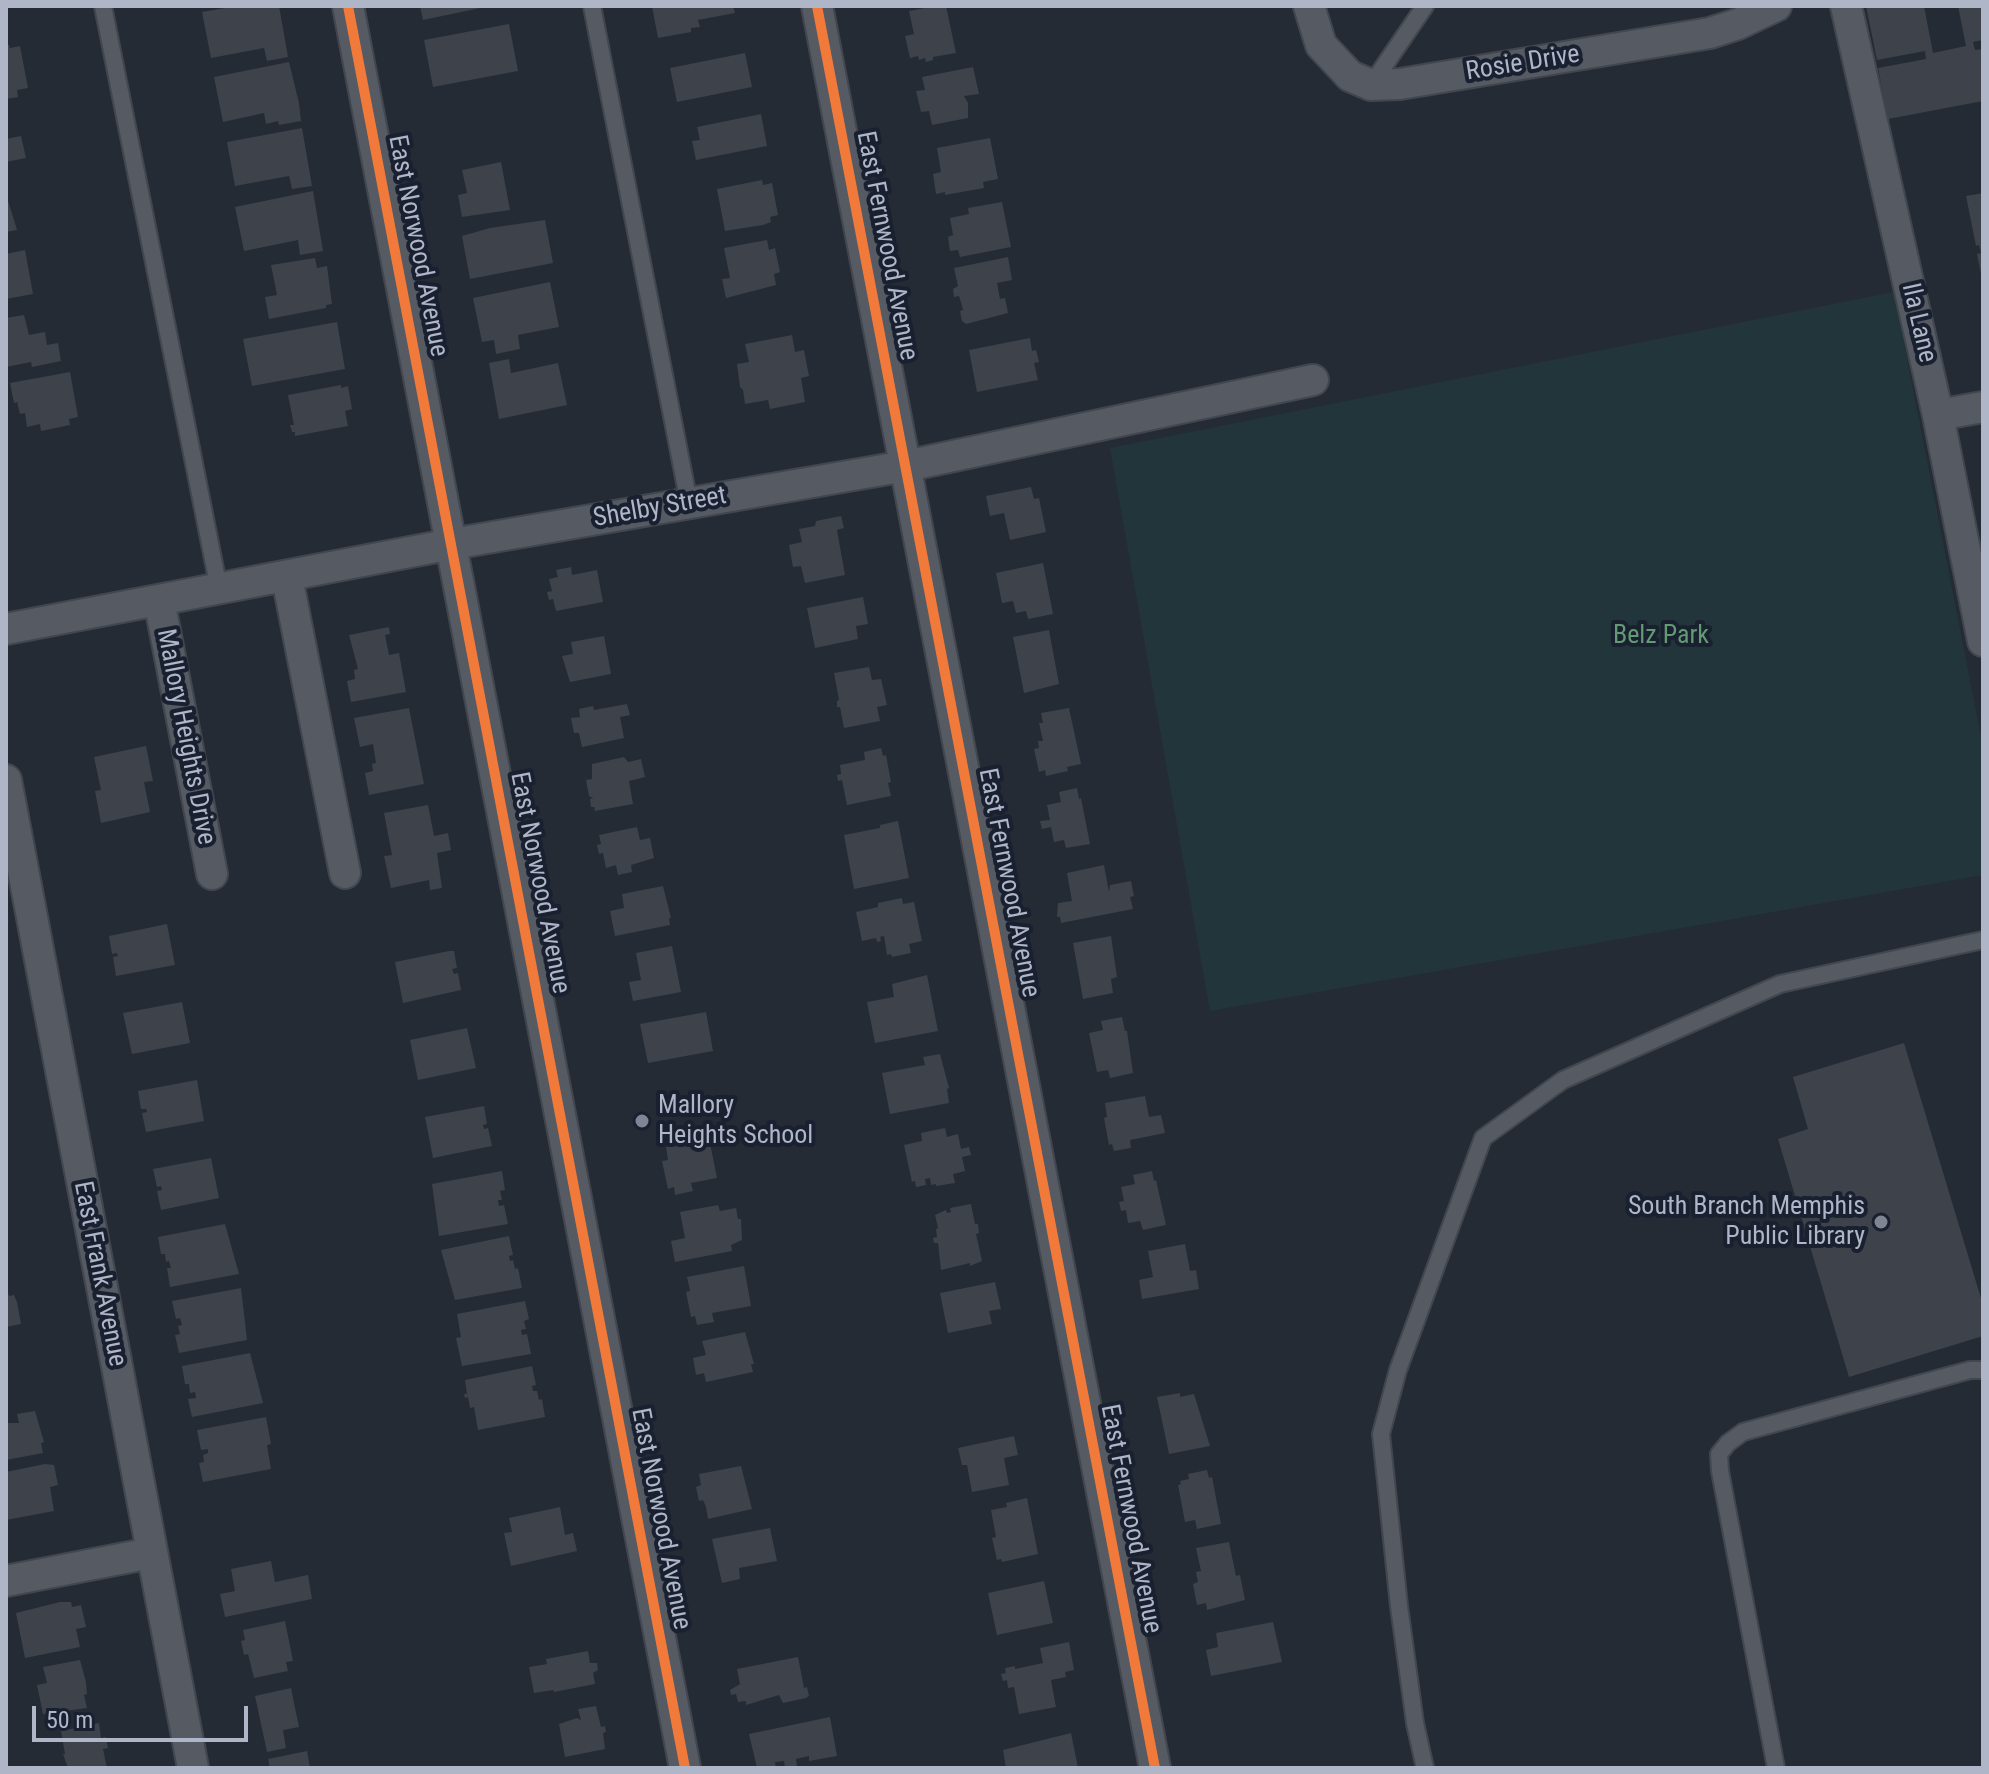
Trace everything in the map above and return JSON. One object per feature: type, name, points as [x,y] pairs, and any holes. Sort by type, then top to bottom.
[{"type":"street","name":"East Norwood Avenue","points":[[348,6],[685,1768]]},
{"type":"street","name":"East Fernwood Avenue","points":[[817,6],[1155,1768]]},
{"type":"street","points":[[1309,6],[1321,45],[1350,76],[1371,85]]},
{"type":"street","name":"Rosie Drive","points":[[1371,85],[1400,84],[1710,33],[1776,6]]},
{"type":"street","name":"Ila Lane","points":[[1846,6],[1938,415],[1983,641]]},
{"type":"street","name":"Shelby Street","points":[[6,629],[452,544],[906,466],[1313,380]]},
{"type":"street","points":[[1938,415],[1983,407]]},
{"type":"street","points":[[287,577],[345,873]]},
{"type":"street","name":"Mallory Heights Drive","points":[[159,600],[212,874]]},
{"type":"street","name":"East Frank Avenue","points":[[6,780],[193,1768]]},
{"type":"street","points":[[6,1581],[151,1553]]},
{"type":"lane","points":[[103,6],[219,589]]},
{"type":"lane","points":[[592,6],[689,503]]},
{"type":"lane","points":[[1371,85],[1425,6]]},
{"type":"lane","points":[[1425,1768],[1415,1723],[1399,1606],[1381,1434],[1398,1370],[1483,1138],[1563,1080],[1780,984],[1983,940]]},
{"type":"lane","points":[[1776,1768],[1719,1454],[1743,1432],[1970,1370],[1983,1370]]},
{"type":"green space","name":"Belz Park","points":[[1894,292],[1983,747],[1983,875],[1210,1011],[1110,448]]},
{"type":"building","points":[[236,6],[279,6],[288,57],[267,61],[264,48],[211,58],[202,12]]},
{"type":"building","points":[[420,6],[485,6],[485,7],[423,20]]},
{"type":"building","points":[[652,6],[733,6],[735,13],[698,20],[700,27],[691,28],[691,32],[658,38]]},
{"type":"building","points":[[946,6],[956,53],[933,57],[933,60],[926,62],[925,58],[919,60],[918,56],[910,58],[905,36],[914,34],[909,11]]},
{"type":"building","points":[[1866,6],[1924,6],[1933,53],[1966,46],[1958,6],[1983,6],[1983,40],[1973,42],[1975,50],[1983,49],[1983,101],[1888,119],[1878,68],[1926,59],[1925,51],[1877,60]]},
{"type":"building","points":[[509,24],[518,71],[433,87],[424,40]]},
{"type":"building","points":[[6,45],[10,48],[20,46],[28,88],[17,90],[18,97],[6,99]]},
{"type":"building","points":[[745,53],[752,87],[677,102],[670,68]]},
{"type":"building","points":[[289,62],[301,121],[266,124],[264,113],[223,122],[214,77]]},
{"type":"building","points":[[973,67],[979,94],[964,96],[968,103],[968,118],[932,125],[929,111],[921,112],[916,91],[925,90],[922,77]]},
{"type":"building","points":[[761,114],[767,146],[696,160],[692,141],[700,140],[697,127]]},
{"type":"building","points":[[302,128],[312,186],[292,189],[289,176],[235,186],[227,142]]},
{"type":"building","points":[[21,136],[26,158],[6,162],[6,139]]},
{"type":"building","points":[[990,138],[998,179],[983,182],[984,188],[936,194],[933,174],[941,172],[937,148]]},
{"type":"building","points":[[501,162],[510,210],[462,217],[458,195],[467,193],[462,170]]},
{"type":"building","points":[[762,180],[763,185],[772,183],[778,215],[770,217],[771,222],[763,225],[725,231],[717,189]]},
{"type":"building","points":[[313,191],[323,251],[300,255],[298,240],[244,251],[235,207]]},
{"type":"building","points":[[1983,193],[1982,279],[1977,254],[1981,253],[1979,245],[1976,246],[1966,196]]},
{"type":"building","points":[[6,194],[17,230],[6,232]]},
{"type":"building","points":[[1002,202],[1011,247],[960,257],[958,250],[950,251],[948,237],[953,235],[950,218],[969,214],[968,208]]},
{"type":"building","points":[[545,220],[553,263],[470,279],[462,236],[490,228]]},
{"type":"building","points":[[767,240],[769,250],[775,248],[780,272],[774,274],[776,285],[726,298],[722,279],[730,278],[724,248]]},
{"type":"building","points":[[25,250],[33,294],[6,299],[6,254]]},
{"type":"building","points":[[1008,257],[1012,280],[997,283],[1000,299],[1005,298],[1008,313],[966,324],[962,321],[959,296],[954,297],[953,289],[958,286],[954,268]]},
{"type":"building","points":[[315,258],[317,268],[327,266],[332,304],[326,305],[326,308],[269,319],[265,297],[277,295],[271,265]]},
{"type":"building","points":[[550,282],[559,327],[518,335],[520,349],[496,354],[494,340],[482,342],[473,298]]},
{"type":"building","points":[[24,315],[29,335],[45,332],[47,345],[58,343],[61,361],[32,367],[31,362],[6,367],[6,318]]},
{"type":"building","points":[[337,322],[345,369],[252,386],[243,339]]},
{"type":"building","points":[[792,335],[795,352],[804,350],[809,376],[801,378],[805,402],[770,409],[768,400],[745,404],[737,364],[749,362],[745,344]]},
{"type":"building","points":[[1030,338],[1032,351],[1036,350],[1039,362],[1034,363],[1038,380],[977,392],[969,350]]},
{"type":"building","points":[[509,359],[511,373],[558,363],[567,405],[499,419],[489,363]]},
{"type":"building","points":[[70,372],[78,417],[69,419],[70,425],[41,431],[40,424],[27,427],[25,413],[20,414],[17,402],[14,403],[10,383]]},
{"type":"building","points":[[341,385],[341,388],[348,386],[352,409],[345,411],[348,426],[295,436],[290,425],[294,425],[288,395]]},
{"type":"building","points":[[1031,487],[1034,499],[1039,498],[1046,532],[1010,540],[1004,513],[990,516],[986,496]]},
{"type":"building","points":[[841,516],[844,528],[837,530],[845,575],[805,583],[801,566],[793,567],[789,545],[802,542],[799,529],[815,526],[816,521]]},
{"type":"building","points":[[1043,563],[1053,614],[1028,619],[1026,611],[1016,613],[1013,601],[1002,603],[996,573]]},
{"type":"building","points":[[571,567],[572,575],[597,570],[603,602],[556,611],[553,599],[549,600],[547,592],[552,591],[549,579],[558,577],[556,570]]},
{"type":"building","points":[[863,597],[868,624],[856,626],[858,639],[815,648],[807,608]]},
{"type":"building","points":[[389,627],[390,634],[385,635],[389,655],[399,653],[406,692],[351,702],[347,681],[355,679],[354,670],[358,669],[349,635]]},
{"type":"building","points":[[1049,630],[1059,684],[1024,693],[1013,637]]},
{"type":"building","points":[[604,636],[611,674],[570,682],[562,656],[573,654],[571,642]]},
{"type":"building","points":[[869,667],[872,680],[881,679],[887,705],[877,707],[880,721],[844,728],[840,707],[837,707],[839,700],[834,673]]},
{"type":"building","points":[[627,704],[630,715],[620,717],[624,738],[582,747],[579,733],[574,733],[571,718],[580,717],[579,709],[593,706],[594,710]]},
{"type":"building","points":[[409,708],[424,784],[369,795],[365,773],[373,771],[372,764],[376,763],[373,744],[360,747],[354,718]]},
{"type":"building","points":[[1069,708],[1081,764],[1067,767],[1068,771],[1046,776],[1045,770],[1039,772],[1034,749],[1039,748],[1038,741],[1043,741],[1039,723],[1043,723],[1041,713]]},
{"type":"building","points":[[146,746],[153,781],[144,782],[150,812],[101,823],[95,791],[101,790],[94,757]]},
{"type":"building","points":[[881,748],[883,756],[886,755],[891,796],[847,805],[842,780],[838,781],[840,765],[865,760],[864,752]]},
{"type":"building","points":[[624,757],[628,762],[641,759],[645,777],[629,781],[633,804],[595,811],[591,807],[590,799],[593,798],[589,796],[586,780],[592,779],[592,764]]},
{"type":"building","points":[[1077,788],[1090,844],[1066,848],[1064,840],[1054,842],[1051,827],[1042,829],[1040,821],[1050,820],[1047,805],[1061,802],[1059,792]]},
{"type":"building","points":[[428,805],[434,836],[448,833],[451,850],[437,853],[442,888],[430,890],[429,880],[391,888],[384,856],[392,855],[384,813]]},
{"type":"building","points":[[898,821],[909,878],[854,889],[844,835]]},
{"type":"building","points":[[637,827],[640,840],[650,838],[654,858],[631,865],[632,872],[618,875],[616,865],[606,868],[603,853],[599,854],[599,835]]},
{"type":"building","points":[[1104,865],[1109,892],[1110,885],[1131,881],[1133,909],[1061,923],[1060,917],[1057,917],[1058,903],[1072,901],[1067,873]]},
{"type":"building","points":[[663,886],[670,925],[615,936],[610,911],[624,908],[622,894]]},
{"type":"building","points":[[902,898],[903,904],[914,902],[922,941],[909,944],[911,953],[892,957],[891,954],[887,955],[884,936],[877,942],[876,938],[862,941],[856,912]]},
{"type":"building","points":[[167,924],[175,965],[116,976],[113,957],[118,956],[117,953],[112,954],[109,936]]},
{"type":"building","points":[[1111,936],[1117,977],[1111,979],[1113,993],[1083,999],[1073,943]]},
{"type":"building","points":[[672,946],[681,992],[633,1001],[629,982],[641,980],[636,953]]},
{"type":"building","points":[[454,951],[457,968],[452,969],[454,974],[458,973],[461,990],[403,1003],[395,962]]},
{"type":"building","points":[[927,975],[938,1031],[875,1043],[867,1002],[894,997],[892,984]]},
{"type":"building","points":[[182,1002],[190,1043],[132,1054],[123,1013]]},
{"type":"building","points":[[706,1012],[713,1051],[648,1063],[640,1024]]},
{"type":"building","points":[[1122,1017],[1133,1073],[1110,1078],[1108,1070],[1097,1072],[1089,1033],[1103,1030],[1101,1021]]},
{"type":"building","points":[[467,1028],[476,1068],[418,1080],[410,1040]]},
{"type":"building","name":"South Branch Memphis Public Library","points":[[1904,1043],[1983,1305],[1983,1336],[1849,1377],[1778,1139],[1808,1129],[1793,1077]]},
{"type":"building","points":[[940,1054],[949,1088],[949,1103],[890,1114],[882,1073],[925,1065],[923,1057]]},
{"type":"building","points":[[197,1080],[204,1121],[146,1132],[142,1113],[147,1112],[141,1109],[138,1091]]},
{"type":"building","points":[[1145,1096],[1149,1117],[1161,1115],[1165,1133],[1130,1140],[1131,1148],[1114,1151],[1112,1144],[1109,1145],[1104,1118],[1107,1117],[1105,1103]]},
{"type":"building","points":[[484,1106],[487,1124],[483,1125],[484,1129],[488,1128],[492,1146],[433,1158],[425,1117]]},
{"type":"building","points":[[945,1128],[947,1137],[958,1134],[961,1149],[969,1147],[971,1155],[962,1157],[965,1171],[953,1174],[955,1183],[931,1185],[930,1178],[925,1179],[926,1185],[916,1187],[915,1181],[912,1182],[904,1145],[922,1141],[921,1133]]},
{"type":"building","points":[[709,1138],[717,1178],[691,1183],[693,1191],[675,1195],[674,1187],[668,1189],[662,1161],[668,1160],[666,1147]]},
{"type":"building","points":[[211,1158],[219,1198],[161,1210],[157,1191],[162,1190],[161,1186],[157,1187],[153,1169]]},
{"type":"building","points":[[502,1171],[505,1190],[500,1191],[502,1200],[498,1200],[499,1206],[504,1205],[508,1224],[439,1236],[432,1184]]},
{"type":"building","points":[[1152,1171],[1166,1225],[1143,1230],[1140,1221],[1128,1223],[1126,1210],[1121,1211],[1119,1202],[1124,1201],[1121,1187],[1135,1184],[1133,1175]]},
{"type":"building","points":[[971,1204],[975,1224],[978,1224],[979,1233],[976,1234],[982,1261],[941,1270],[938,1243],[934,1243],[933,1238],[937,1237],[938,1228],[935,1215]]},
{"type":"building","points":[[718,1205],[720,1211],[736,1208],[738,1219],[741,1219],[742,1240],[731,1245],[732,1251],[675,1262],[671,1241],[685,1238],[680,1212]]},
{"type":"building","points":[[225,1224],[239,1274],[170,1287],[167,1268],[171,1268],[165,1254],[161,1254],[158,1237]]},
{"type":"building","points":[[509,1236],[513,1255],[509,1256],[510,1261],[513,1260],[515,1269],[518,1268],[522,1288],[455,1300],[441,1250]]},
{"type":"building","points":[[1185,1244],[1190,1271],[1196,1270],[1199,1289],[1142,1299],[1139,1280],[1153,1277],[1148,1251]]},
{"type":"building","points":[[744,1266],[751,1306],[712,1313],[714,1322],[697,1325],[695,1316],[691,1317],[686,1292],[690,1291],[687,1277]]},
{"type":"building","points":[[995,1282],[1001,1309],[989,1311],[992,1324],[948,1333],[940,1293]]},
{"type":"building","points":[[6,1287],[9,1296],[14,1295],[17,1302],[21,1324],[6,1327]]},
{"type":"building","points":[[241,1288],[247,1340],[179,1353],[175,1335],[180,1334],[178,1326],[182,1325],[180,1318],[176,1319],[172,1301]]},
{"type":"building","points":[[525,1301],[529,1319],[524,1321],[526,1329],[521,1330],[522,1335],[527,1334],[531,1354],[462,1366],[456,1338],[461,1337],[457,1314]]},
{"type":"building","points":[[745,1332],[754,1364],[751,1364],[753,1372],[706,1382],[704,1373],[696,1375],[693,1358],[706,1355],[702,1341]]},
{"type":"building","points":[[250,1353],[263,1403],[192,1417],[188,1399],[196,1398],[195,1392],[190,1393],[189,1384],[185,1384],[182,1366]]},
{"type":"building","points":[[532,1366],[536,1385],[532,1386],[533,1391],[537,1391],[539,1400],[542,1399],[545,1417],[478,1430],[474,1407],[470,1408],[468,1397],[465,1398],[465,1380]]},
{"type":"building","points":[[1180,1393],[1180,1397],[1194,1394],[1210,1446],[1169,1454],[1157,1397]]},
{"type":"building","points":[[35,1411],[44,1442],[41,1443],[43,1453],[6,1460],[6,1423],[19,1423],[17,1414]]},
{"type":"building","points":[[266,1417],[271,1469],[203,1482],[199,1463],[204,1462],[203,1455],[208,1453],[208,1449],[201,1450],[197,1430]]},
{"type":"building","points":[[1014,1436],[1018,1455],[1004,1458],[1009,1485],[972,1492],[967,1465],[962,1465],[958,1448]]},
{"type":"building","points":[[54,1465],[58,1485],[50,1487],[54,1511],[6,1520],[6,1472]]},
{"type":"building","points":[[741,1466],[752,1509],[708,1519],[696,1487],[701,1485],[699,1474]]},
{"type":"building","points":[[1207,1470],[1209,1478],[1212,1477],[1221,1524],[1197,1529],[1195,1520],[1185,1522],[1178,1485],[1180,1481],[1189,1479],[1188,1474]]},
{"type":"building","points":[[1027,1498],[1038,1554],[1002,1562],[1001,1559],[997,1560],[991,1510]]},
{"type":"building","points":[[560,1507],[565,1535],[573,1533],[577,1551],[511,1566],[504,1533],[512,1532],[509,1518]]},
{"type":"building","points":[[770,1528],[777,1561],[739,1568],[740,1579],[722,1583],[712,1539]]},
{"type":"building","points":[[1229,1542],[1245,1600],[1207,1610],[1206,1603],[1197,1605],[1193,1584],[1198,1582],[1196,1572],[1201,1571],[1196,1548]]},
{"type":"building","points":[[271,1561],[275,1582],[308,1575],[312,1599],[225,1617],[220,1594],[235,1591],[231,1569]]},
{"type":"building","points":[[1044,1581],[1053,1623],[997,1635],[988,1593]]},
{"type":"building","points":[[71,1602],[72,1607],[81,1605],[86,1627],[76,1629],[80,1647],[25,1658],[16,1613]]},
{"type":"building","points":[[285,1621],[293,1661],[286,1662],[288,1671],[254,1678],[248,1654],[244,1655],[241,1641],[245,1640],[243,1630]]},
{"type":"building","points":[[1273,1622],[1282,1662],[1211,1676],[1206,1650],[1218,1647],[1216,1633]]},
{"type":"building","points":[[1069,1642],[1074,1670],[1065,1672],[1066,1677],[1051,1680],[1056,1707],[1019,1714],[1014,1687],[1008,1688],[1007,1680],[1003,1681],[1001,1674],[1006,1673],[1005,1668],[1043,1663],[1040,1648]]},
{"type":"building","points":[[588,1651],[590,1663],[597,1663],[598,1670],[593,1673],[595,1684],[534,1693],[529,1667],[547,1664],[546,1659]]},
{"type":"building","points":[[798,1657],[804,1688],[807,1687],[809,1696],[806,1698],[783,1703],[779,1695],[746,1705],[746,1701],[738,1702],[736,1694],[731,1695],[730,1690],[740,1684],[737,1669]]},
{"type":"building","points":[[80,1660],[86,1682],[87,1694],[84,1695],[87,1708],[43,1714],[37,1685],[47,1683],[43,1667]]},
{"type":"building","points":[[291,1688],[299,1727],[283,1730],[286,1748],[267,1752],[255,1696]]},
{"type":"building","points":[[596,1706],[601,1727],[605,1726],[605,1749],[565,1757],[559,1724],[577,1718],[581,1720],[578,1709]]},
{"type":"building","points":[[830,1717],[837,1756],[809,1761],[809,1756],[796,1759],[797,1766],[785,1768],[784,1761],[775,1762],[776,1768],[757,1768],[749,1734]]},
{"type":"building","points":[[99,1723],[101,1738],[106,1737],[108,1748],[103,1749],[107,1768],[68,1768],[61,1731]]},
{"type":"building","points":[[1071,1733],[1078,1768],[1006,1768],[1003,1750]]},
{"type":"building","points":[[307,1751],[310,1768],[270,1768],[268,1759]]},
{"type":"cycle path","points":[[348,6],[685,1768]]},
{"type":"cycle path","points":[[817,6],[1155,1768]]},
{"type":"place","name":"Mallory Heights School","points":[[642,1121]]},
{"type":"place","name":"South Branch Memphis Public Library","points":[[1881,1222]]}]
